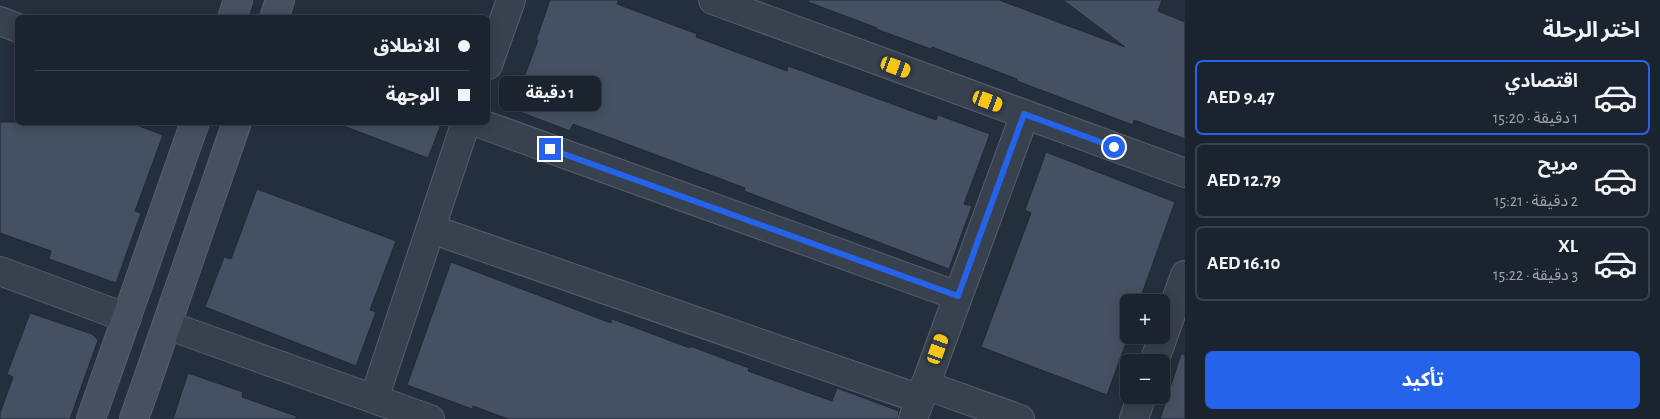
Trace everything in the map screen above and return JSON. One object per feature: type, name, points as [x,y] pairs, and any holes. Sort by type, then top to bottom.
[{"type":"street","points":[[233,15],[238,0]]},
{"type":"street","points":[[275,15],[280,0]]},
{"type":"street","points":[[490,59],[511,0]]},
{"type":"street","points":[[713,0],[1185,173]]},
{"type":"street","points":[[0,21],[15,27]]},
{"type":"street","points":[[919,401],[1024,114]]},
{"type":"street","points":[[91,419],[194,125]]},
{"type":"street","points":[[134,419],[237,125]]},
{"type":"street","points":[[374,399],[465,125]]},
{"type":"street","points":[[484,125],[958,296]]},
{"type":"street","points":[[431,229],[919,401],[1020,419]]},
{"type":"street","points":[[0,271],[127,318]]},
{"type":"street","points":[[1157,354],[1185,275]]},
{"type":"street","points":[[167,325],[430,419]]},
{"type":"street","points":[[1134,419],[1139,404]]},
{"type":"building","points":[[550,0],[619,0],[617,4],[697,34],[696,37],[787,71],[788,66],[936,120],[938,115],[990,134],[964,204],[972,206],[949,269],[744,191],[745,188],[573,124],[570,131],[512,109],[538,40],[536,40]]},
{"type":"building","points":[[808,0],[999,0],[1125,47],[1063,0],[1162,0],[1158,11],[1185,22],[1185,139],[1134,120],[1133,125],[932,47],[931,49],[876,29],[808,2]]},
{"type":"building","points":[[0,122],[15,122],[15,125],[137,125],[163,135],[135,211],[141,213],[116,283],[49,259],[51,251],[0,233]]},
{"type":"building","points":[[341,125],[441,125],[428,158]]},
{"type":"building","points":[[1046,152],[1175,202],[1142,294],[1120,294],[1120,344],[1126,344],[1122,354],[1120,354],[1120,360],[1107,395],[981,347],[1031,213],[1025,210]]},
{"type":"building","points":[[257,189],[396,241],[370,310],[376,312],[356,366],[205,307],[224,257],[231,259]]},
{"type":"building","points":[[451,262],[611,323],[612,319],[690,348],[690,346],[749,368],[748,371],[832,401],[837,388],[899,411],[898,419],[508,419],[473,406],[472,409],[407,385]]},
{"type":"building","points":[[30,313],[92,334],[98,340],[70,419],[0,419],[0,413],[13,377],[7,374]]},
{"type":"building","points":[[1181,354],[1185,354],[1185,419],[1160,419],[1165,404],[1170,404],[1170,388]]},
{"type":"building","points":[[188,373],[243,392],[242,397],[296,416],[296,419],[173,419]]},
{"type":"route","points":[[550,149],[958,296],[1024,114],[1114,147]]}]
